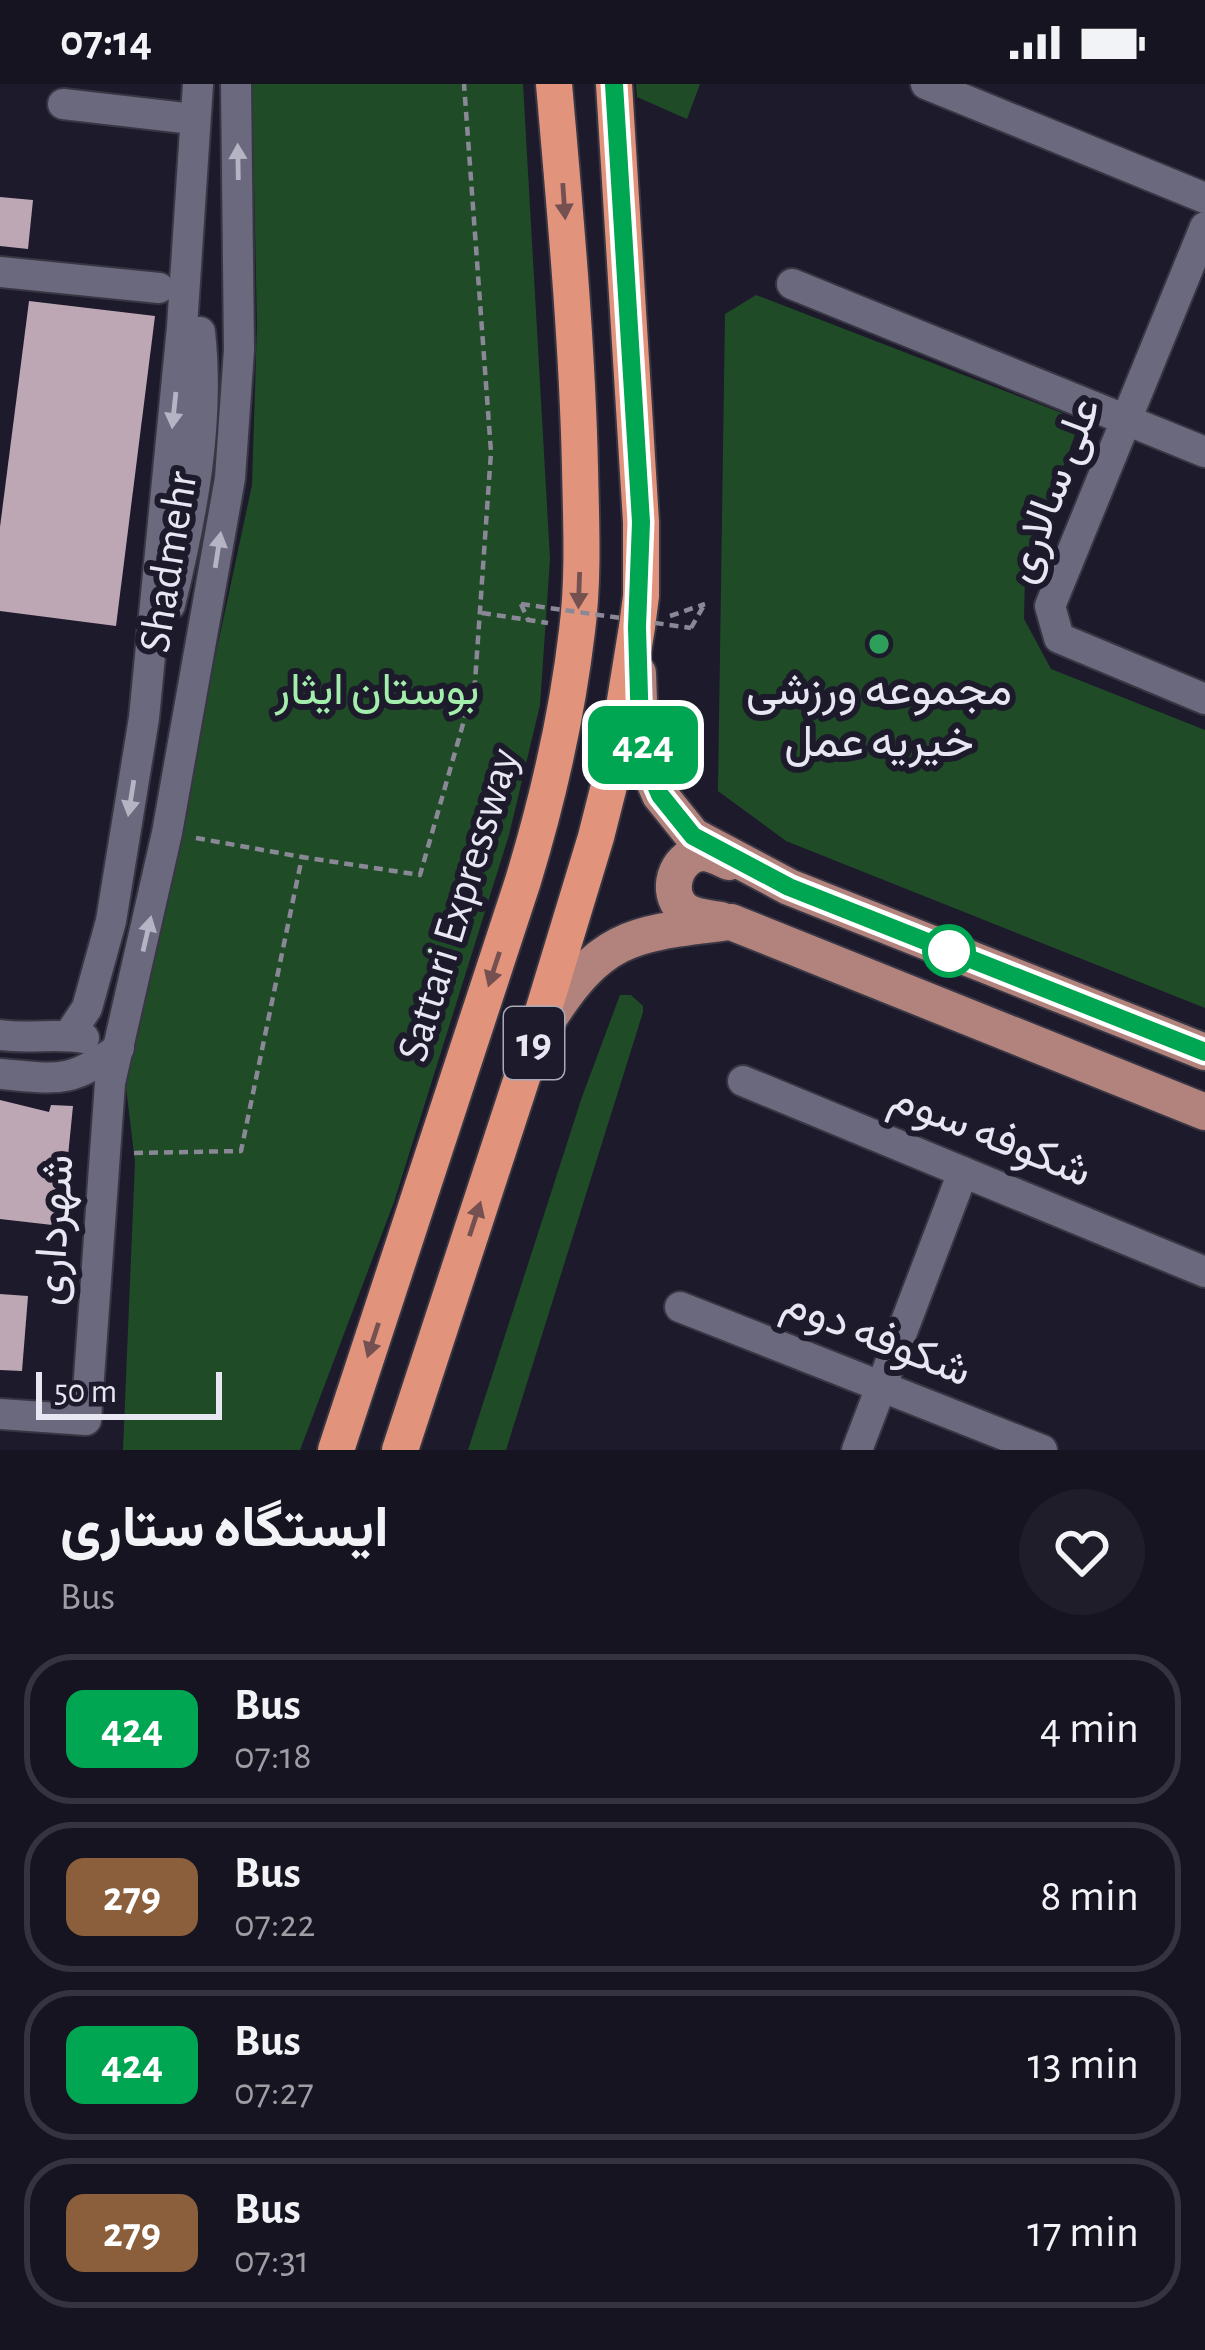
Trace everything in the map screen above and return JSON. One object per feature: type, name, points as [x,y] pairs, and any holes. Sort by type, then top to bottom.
[{"type":"highway","name":"Sattari Expressway","points":[[336,1450],[523,881],[566,711],[578,627],[581,544],[578,400],[554,84]]},
{"type":"highway","name":"19","points":[[400,1450],[535,1041],[596,837],[637,627],[641,522],[614,84]]},
{"type":"main road","points":[[637,627],[640,730],[647,765],[660,795],[693,836],[789,887]]},
{"type":"main road","points":[[1205,1052],[707,853],[687,859],[675,875],[675,896],[688,914],[731,922],[1205,1112]]},
{"type":"main road","points":[[535,1041],[574,978],[624,942],[650,932],[731,922]]},
{"type":"street","name":"Shadmehr","points":[[69,1035],[87,1008],[107,937],[144,718],[182,327],[198,84]]},
{"type":"street","name":"Shadmehr","points":[[119,1048],[167,833],[230,478],[238,350],[236,84]]},
{"type":"street","points":[[926,84],[1205,198]]},
{"type":"street","points":[[63,104],[193,119]]},
{"type":"street","name":"علی سالاری","points":[[1205,227],[1050,606],[1059,638],[1205,699]]},
{"type":"street","points":[[0,272],[159,288]]},
{"type":"street","points":[[792,284],[1205,452]]},
{"type":"street","points":[[144,718],[187,536],[203,392],[200,332]]},
{"type":"street","points":[[0,1035],[36,1040],[69,1035],[119,1048]]},
{"type":"street","points":[[0,1074],[53,1078],[88,1071],[119,1048]]},
{"type":"street","name":"شهرداری","points":[[0,1414],[86,1420],[110,1083],[119,1048]]},
{"type":"street","name":"شکوفه سوم","points":[[743,1082],[1205,1272]]},
{"type":"street","points":[[856,1450],[963,1172]]},
{"type":"street","name":"شکوفه دوم","points":[[680,1307],[1042,1450]]},
{"type":"path","points":[[167,833],[420,875],[476,682],[491,452],[464,84]]},
{"type":"path","points":[[480,613],[528,620],[521,604],[691,628],[705,604]]},
{"type":"path","points":[[105,1154],[241,1151],[302,857]]},
{"type":"green space","name":"بوستان ایثار","points":[[252,84],[523,84],[550,559],[540,705],[509,835],[394,1202],[300,1450],[123,1450],[135,1162],[125,1079],[252,485],[257,325]]},
{"type":"green space","points":[[636,84],[700,84],[687,119],[637,97]]},
{"type":"green space","name":"مجموعه ورزشی خیریه عمل","points":[[756,295],[1067,415],[1078,426],[1025,576],[1024,619],[1051,669],[1205,730],[1205,1008],[786,841],[718,791],[725,314]]},
{"type":"green space","points":[[620,995],[631,995],[643,1012],[506,1450],[468,1450],[582,1097]]},
{"type":"building","points":[[0,197],[33,200],[28,249],[0,246]]},
{"type":"building","points":[[29,301],[155,316],[116,626],[0,611],[0,527]]},
{"type":"building","points":[[0,1100],[49,1112],[51,1105],[73,1106],[61,1226],[0,1219]]},
{"type":"building","points":[[0,1294],[28,1296],[22,1371],[0,1370]]},
{"type":"bus line","name":"424","points":[[614,84],[641,522],[640,730],[647,765],[660,795],[693,836],[789,887],[1205,1052]]},
{"type":"place","name":"مجموعه ورزشی خیریه عمل","points":[[879,644]]}]
